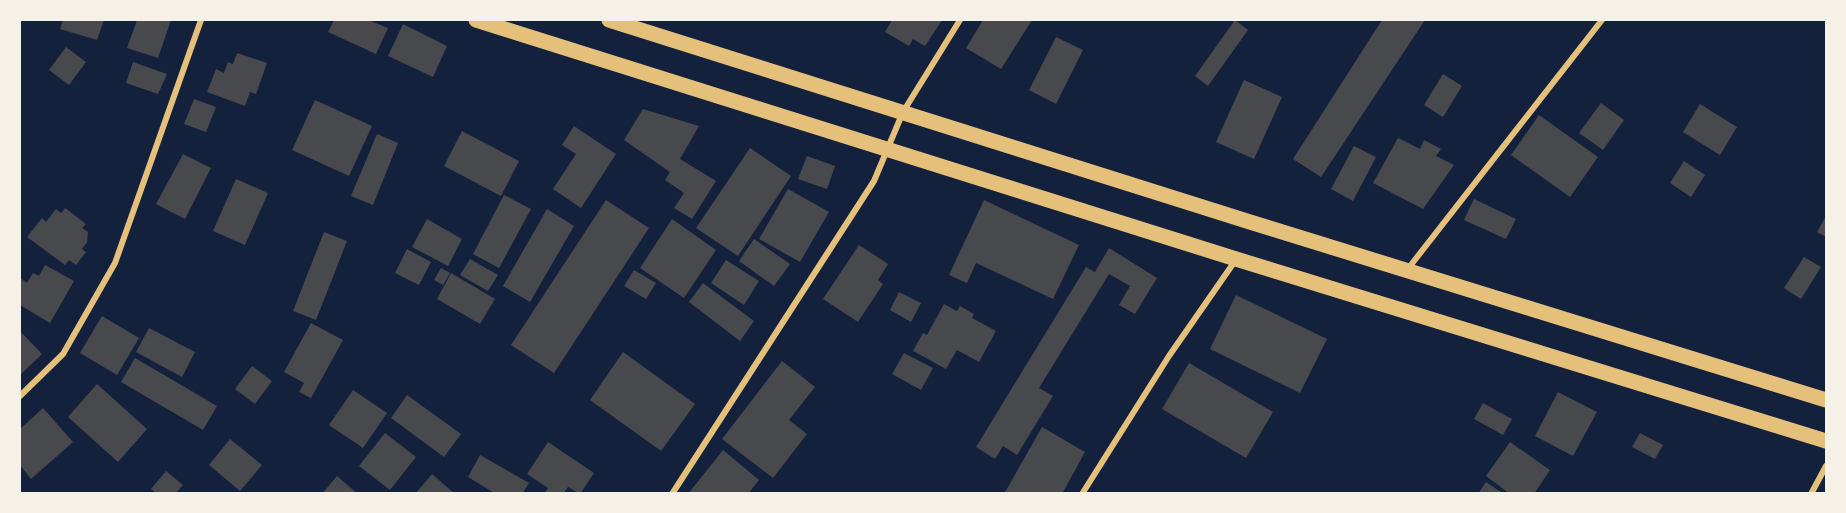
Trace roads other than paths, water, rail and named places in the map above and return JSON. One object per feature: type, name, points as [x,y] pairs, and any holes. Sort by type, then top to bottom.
[{"type":"main road","points":[[476,20],[1236,259],[1827,441]]},
{"type":"main road","points":[[609,20],[1406,271],[1827,400]]},
{"type":"street","points":[[20,396],[63,354],[115,263],[201,20]]},
{"type":"street","points":[[672,494],[874,181],[903,112],[960,20]]},
{"type":"street","points":[[1406,271],[1602,20]]},
{"type":"street","points":[[1082,494],[1169,356],[1236,259]]},
{"type":"street","points":[[1811,494],[1827,466]]}]
